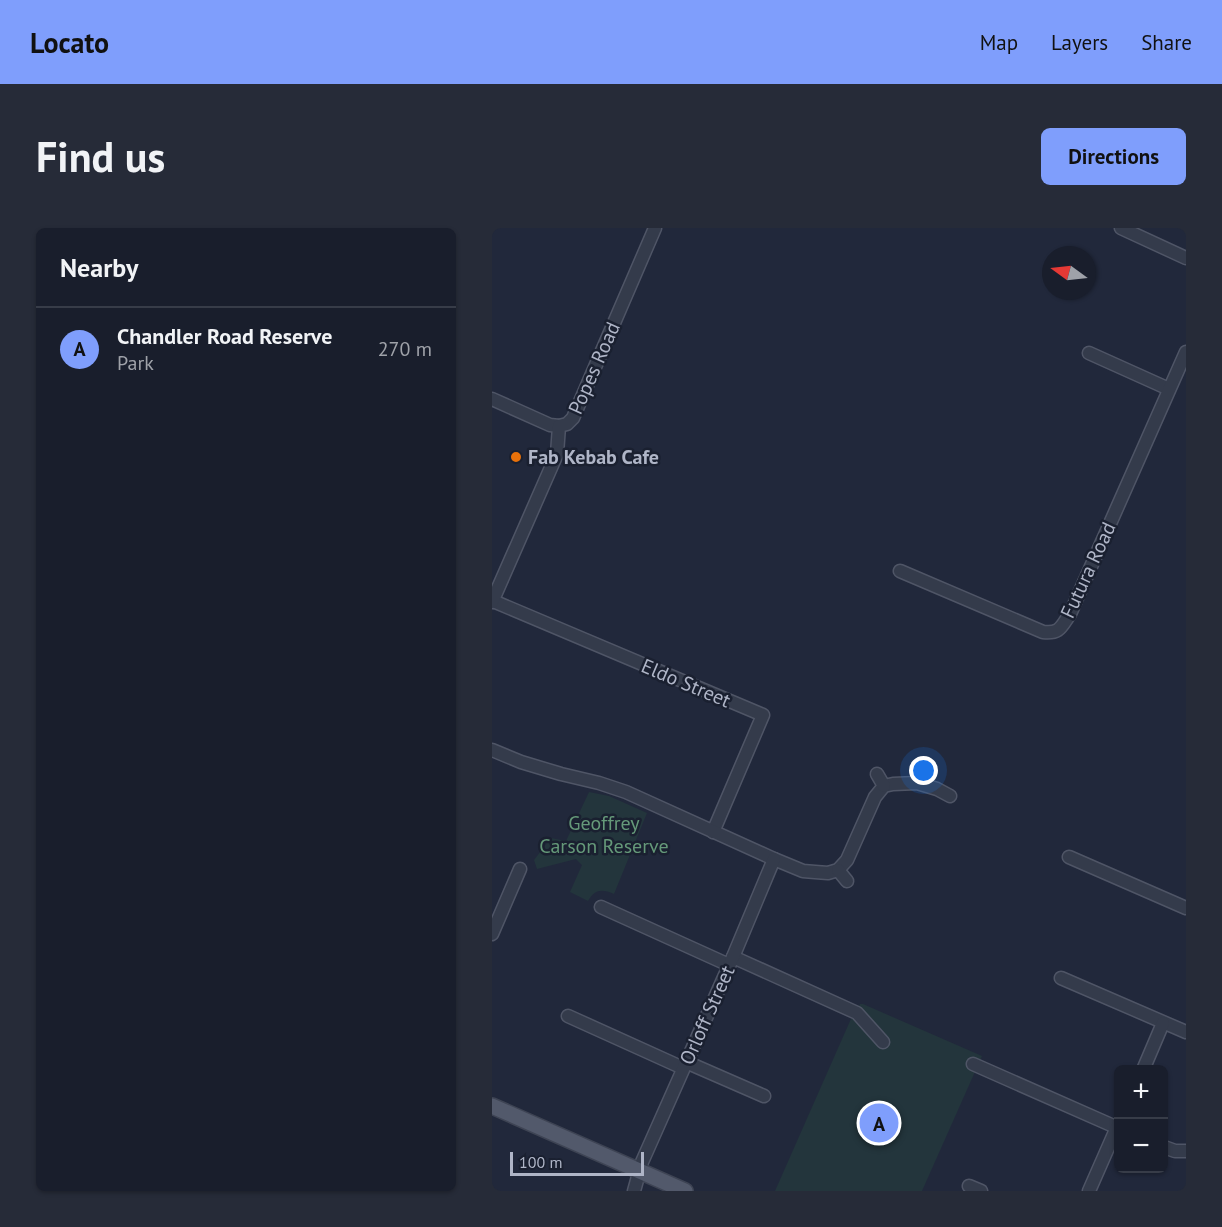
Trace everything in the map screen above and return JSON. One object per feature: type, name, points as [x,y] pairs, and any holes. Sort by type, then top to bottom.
[{"type":"main road","points":[[492,1107],[685,1191]]},
{"type":"street","name":"Popes Road","points":[[492,601],[557,454],[559,426],[567,424],[573,418],[655,228]]},
{"type":"street","points":[[1121,228],[1186,258]]},
{"type":"street","name":"Futura Road","points":[[900,571],[1042,632],[1053,633],[1061,627],[1070,614],[1186,352]]},
{"type":"street","points":[[1089,353],[1169,389]]},
{"type":"street","points":[[492,399],[559,426]]},
{"type":"street","name":"Eldo Street","points":[[492,601],[763,715],[712,832]]},
{"type":"street","points":[[492,750],[521,762],[626,792],[803,871],[828,873],[838,870],[847,860],[875,797],[884,786],[917,783],[950,796]]},
{"type":"street","points":[[877,774],[884,786]]},
{"type":"street","points":[[1069,857],[1186,908]]},
{"type":"street","name":"Orloff Street","points":[[634,1191],[642,1162],[774,859]]},
{"type":"street","points":[[492,934],[520,869]]},
{"type":"street","points":[[838,870],[847,881]]},
{"type":"street","points":[[601,907],[857,1013],[883,1042]]},
{"type":"street","points":[[1061,978],[1186,1032]]},
{"type":"street","points":[[568,1016],[764,1096]]},
{"type":"street","points":[[1145,1065],[1163,1023]]},
{"type":"street","points":[[974,1064],[1114,1124]]},
{"type":"street","points":[[1089,1191],[1114,1135]]},
{"type":"street","points":[[1168,1148],[1186,1152]]},
{"type":"green space","name":"Geoffrey Carson Reserve","points":[[589,792],[609,796],[647,813],[614,894],[599,891],[593,894],[588,901],[570,892],[582,865],[576,859],[537,869],[534,860],[551,838],[566,841]]},
{"type":"green space","points":[[860,1004],[982,1056],[922,1191],[775,1191],[850,1021]]},
{"type":"place","name":"Fab Kebab Cafe","points":[[516,457]]},
{"type":"place","name":"Chandler Road Reserve","points":[[879,1123]]}]
